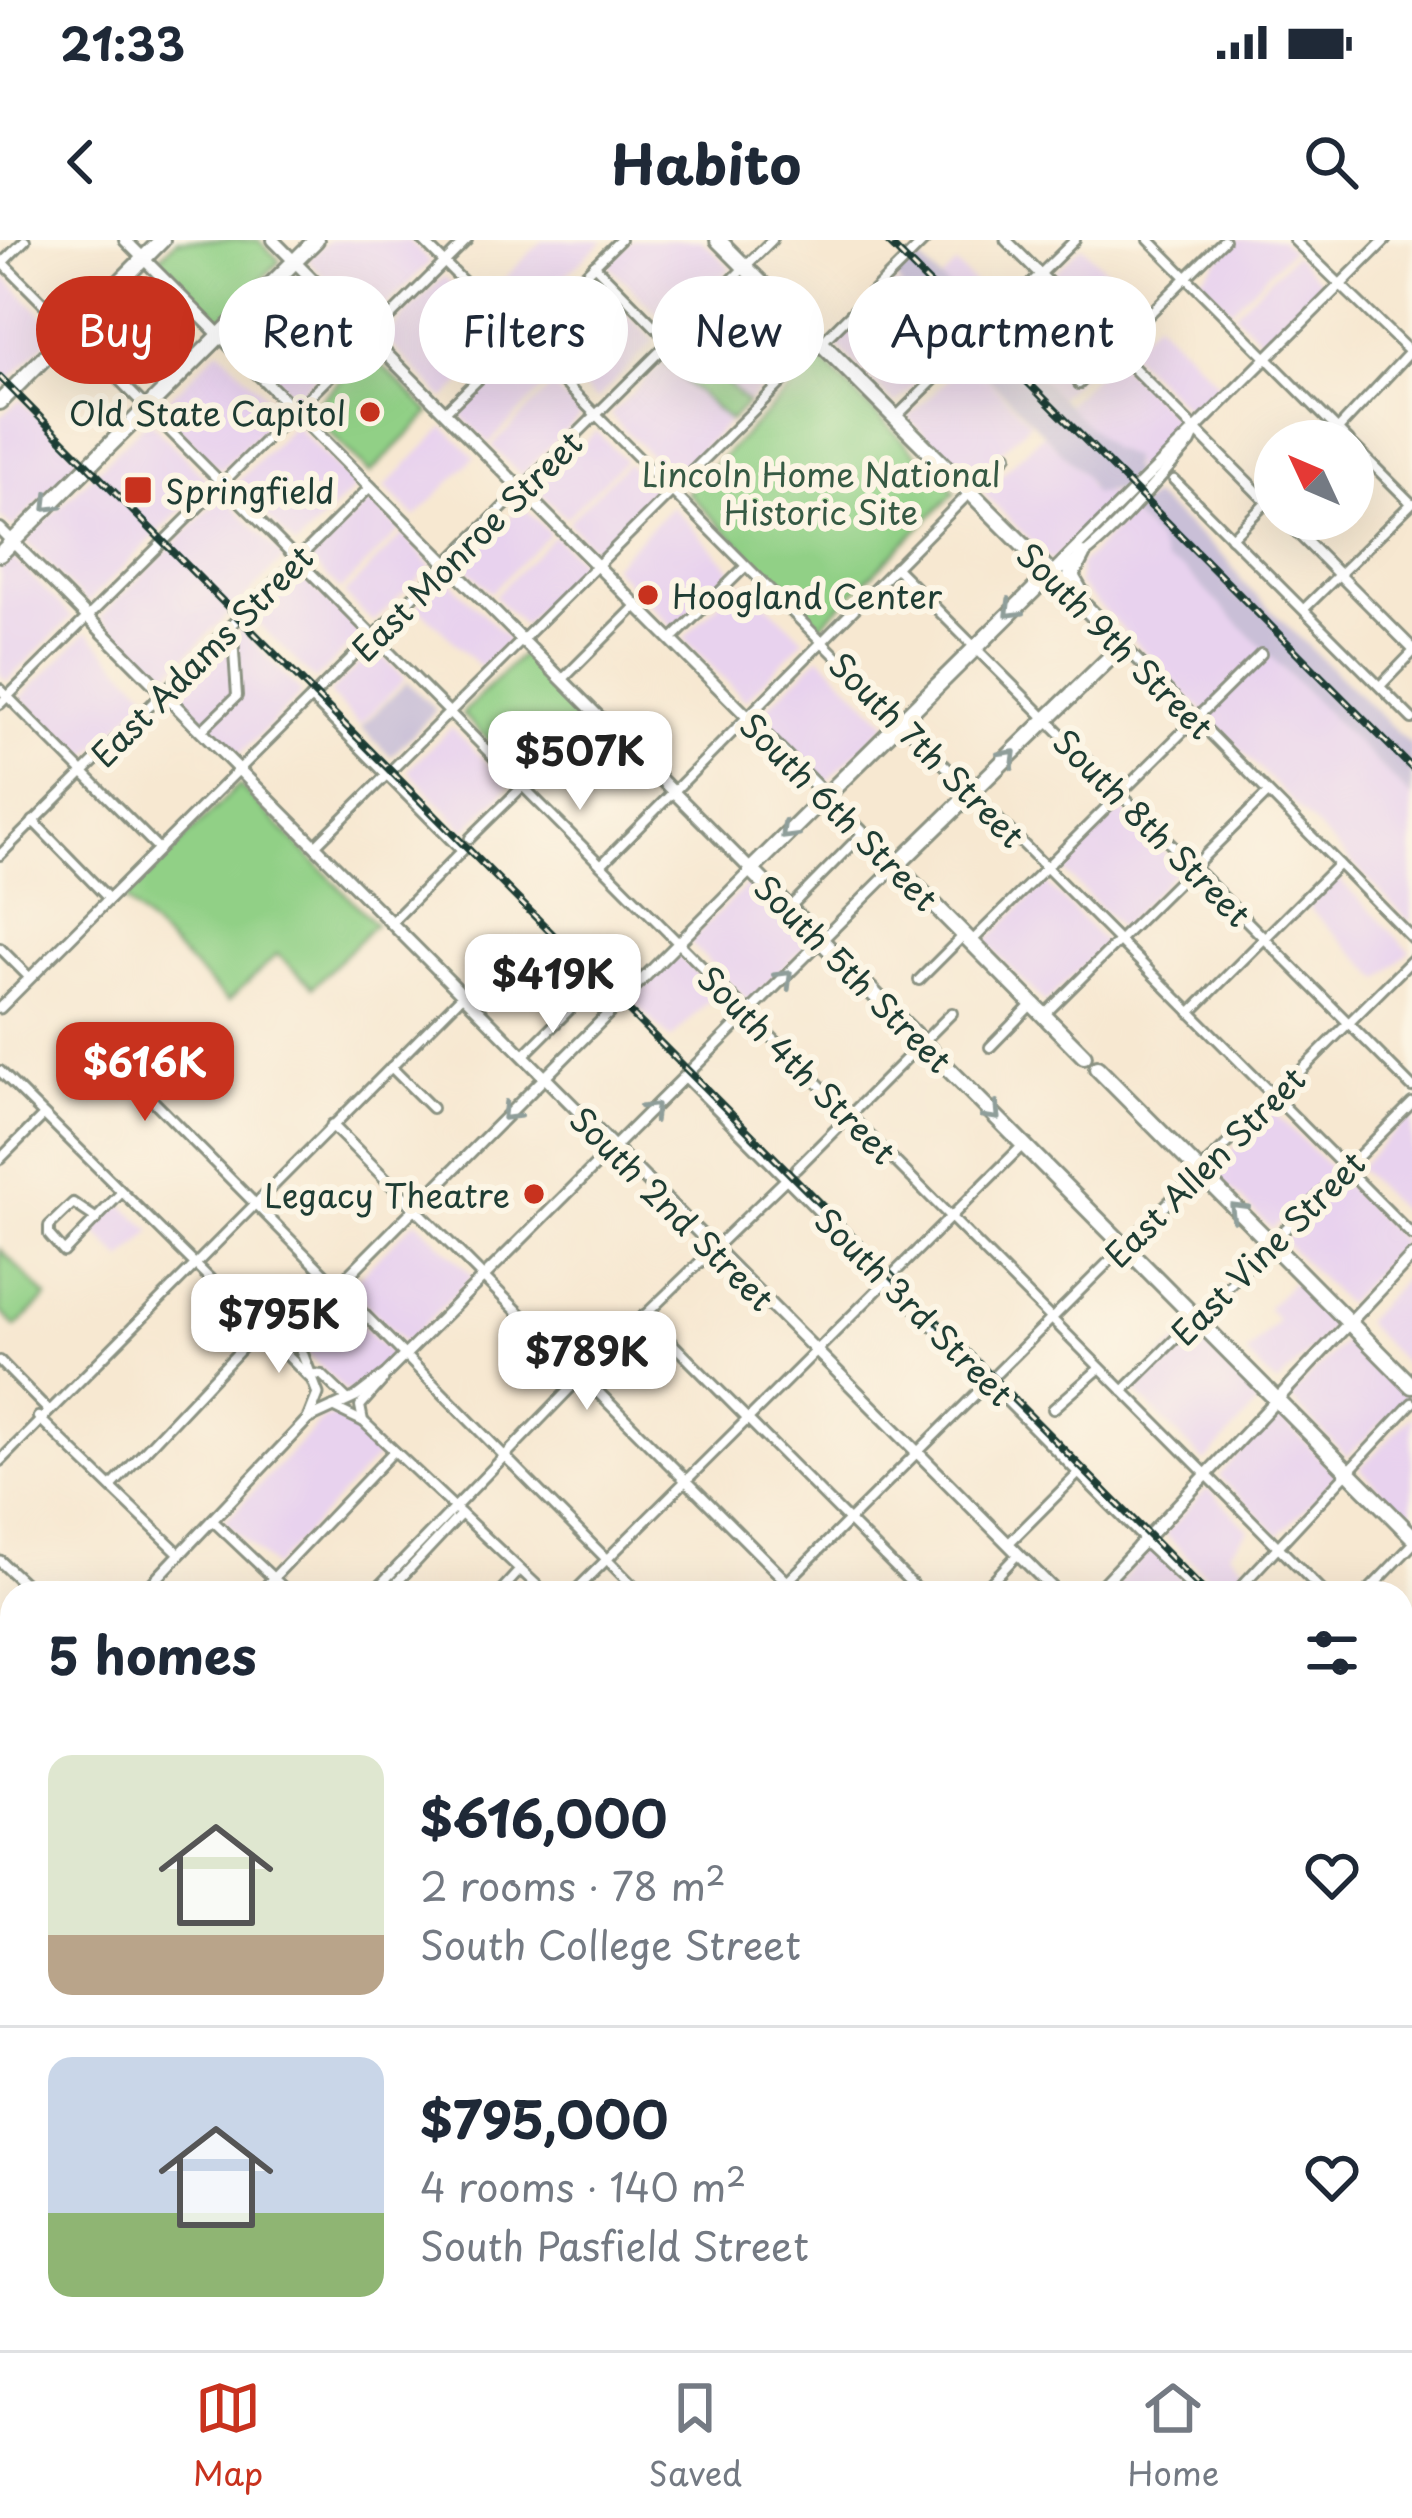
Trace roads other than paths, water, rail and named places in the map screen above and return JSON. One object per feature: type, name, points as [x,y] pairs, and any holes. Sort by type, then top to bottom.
[{"type":"main road","name":"South 5th Street","points":[[125,240],[219,334]]},
{"type":"main road","points":[[127,276],[162,240]]},
{"type":"main road","name":"South 6th Street","points":[[273,240],[310,276]]},
{"type":"main road","points":[[280,276],[316,240]]},
{"type":"main road","name":"South 9th Street","points":[[718,240],[754,276]]},
{"type":"main road","points":[[0,554],[219,336]]},
{"type":"main road","name":"South 9th Street","points":[[824,348],[1123,645]]},
{"type":"main road","name":"South 6th Street","points":[[395,362],[1084,1056]]},
{"type":"main road","points":[[0,402],[36,367]]},
{"type":"main road","name":"South 5th Street","points":[[268,384],[1412,1536]]},
{"type":"main road","name":"South 2nd Street","points":[[0,530],[1045,1581]]},
{"type":"main road","points":[[1082,554],[1071,578],[1102,613],[1108,630]]},
{"type":"main road","points":[[751,870],[1052,573]]},
{"type":"main road","points":[[896,866],[1123,645]]},
{"type":"main road","points":[[1097,1068],[1412,1386]]},
{"type":"main road","points":[[1106,1581],[1412,1256]]},
{"type":"street","points":[[1,261],[25,240]]},
{"type":"street","name":"South 7th Street","points":[[422,240],[458,276]]},
{"type":"street","points":[[395,310],[467,240]]},
{"type":"street","points":[[583,276],[620,240]]},
{"type":"street","name":"East Monroe Street","points":[[736,276],[772,240]]},
{"type":"street","points":[[824,340],[925,240]]},
{"type":"street","points":[[1006,240],[1040,274],[1075,240]]},
{"type":"street","points":[[1149,240],[1328,420]]},
{"type":"street","points":[[1156,307],[1224,240]]},
{"type":"street","points":[[1294,240],[1412,352],[1347,420]]},
{"type":"street","points":[[1052,573],[1082,554],[1190,443],[1196,430],[1384,240]]},
{"type":"street","name":"South 4th Street","points":[[1,261],[36,296]]},
{"type":"street","points":[[594,265],[652,324]]},
{"type":"street","name":"East Monroe Street","points":[[159,849],[652,360]]},
{"type":"street","name":"South 4th Street","points":[[123,384],[1312,1581]]},
{"type":"street","points":[[0,1008],[159,849],[2,696],[322,384]]},
{"type":"street","points":[[445,412],[473,384]]},
{"type":"street","name":"South 7th Street","points":[[564,384],[1412,1235]]},
{"type":"street","points":[[314,847],[389,779],[780,384]]},
{"type":"street","points":[[895,418],[930,384]]},
{"type":"street","points":[[1149,384],[1254,485]]},
{"type":"street","points":[[1052,573],[1183,436],[1196,430]]},
{"type":"street","points":[[601,866],[1007,455]]},
{"type":"street","points":[[1306,608],[1412,504],[1374,466]]},
{"type":"street","points":[[1174,480],[1412,719]]},
{"type":"street","name":"East Adams Street","points":[[0,855],[370,487]]},
{"type":"street","points":[[1231,538],[1254,518]]},
{"type":"street","points":[[1305,540],[1412,650],[1380,686]]},
{"type":"street","points":[[671,640],[746,566]]},
{"type":"street","name":"South 8th Street","points":[[895,567],[1412,1088]]},
{"type":"street","points":[[562,680],[637,605]]},
{"type":"street","points":[[201,731],[237,696],[233,641],[226,631]]},
{"type":"street","name":"South 9th Street","points":[[1123,645],[1412,938]]},
{"type":"street","points":[[919,980],[1046,868],[1261,654]]},
{"type":"street","points":[[311,698],[462,851],[390,924]]},
{"type":"street","points":[[470,838],[523,786]]},
{"type":"street","points":[[989,1047],[1119,941],[1268,793]]},
{"type":"street","points":[[33,821],[109,898]]},
{"type":"street","points":[[789,908],[863,833]]},
{"type":"street","points":[[1190,1013],[1339,864]]},
{"type":"street","points":[[364,1422],[360,1406],[386,1374],[896,866]]},
{"type":"street","points":[[275,1340],[751,870]]},
{"type":"street","points":[[0,948],[30,978]]},
{"type":"street","name":"East Allen Street","points":[[997,1373],[1412,960]]},
{"type":"street","points":[[523,1056],[593,986]]},
{"type":"street","points":[[0,1461],[46,1408],[462,996]]},
{"type":"street","points":[[796,1169],[952,1013]]},
{"type":"street","points":[[103,1050],[332,1288],[628,1581]]},
{"type":"street","points":[[391,1066],[432,1108]]},
{"type":"street","points":[[0,1071],[314,1378]]},
{"type":"street","name":"South 3rd Street","points":[[685,1077],[1185,1581]]},
{"type":"street","name":"East Vine Street","points":[[1123,1390],[1412,1103]]},
{"type":"street","points":[[0,1159],[44,1115]]},
{"type":"street","points":[[332,1125],[786,1581]]},
{"type":"street","points":[[585,1581],[1023,1144]]},
{"type":"street","points":[[397,1581],[504,1456],[787,1178]]},
{"type":"street","points":[[97,1219],[73,1203],[50,1226],[49,1235],[64,1252],[97,1219],[121,1193]]},
{"type":"street","points":[[308,1419],[317,1400],[298,1336],[332,1288]]},
{"type":"street","points":[[644,1315],[909,1581]]},
{"type":"street","points":[[111,1487],[262,1327]]},
{"type":"street","points":[[0,1361],[46,1408]]},
{"type":"street","points":[[1053,1409],[1100,1368]]},
{"type":"street","points":[[154,1581],[308,1419],[386,1374]]},
{"type":"street","points":[[314,1378],[322,1375],[348,1400]]},
{"type":"street","points":[[788,1581],[989,1381]]},
{"type":"street","points":[[1246,1581],[1412,1402]]},
{"type":"street","points":[[332,1406],[364,1422],[532,1581]]},
{"type":"street","points":[[38,1417],[180,1554]]},
{"type":"street","points":[[270,1581],[394,1451]]},
{"type":"street","points":[[1008,1544],[1079,1473]]},
{"type":"street","points":[[384,1581],[457,1510]]},
{"type":"street","points":[[212,1520],[277,1581]]},
{"type":"street","points":[[1378,1581],[1412,1545]]},
{"type":"street","points":[[992,1581],[1018,1554]]},
{"type":"street","points":[[510,1581],[520,1570]]},
{"type":"railway","points":[[886,240],[1412,768]]},
{"type":"railway","points":[[0,377],[1194,1581]]},
{"type":"place","name":"Old State Capitol","points":[[370,412]]},
{"type":"place","name":"Springfield","points":[[138,490]]},
{"type":"place","name":"Hoogland Center","points":[[648,595]]},
{"type":"place","name":"Legacy Theatre","points":[[534,1194]]},
{"type":"park label","name":"Lincoln Home National Historic Site","points":[[821,492]]}]
